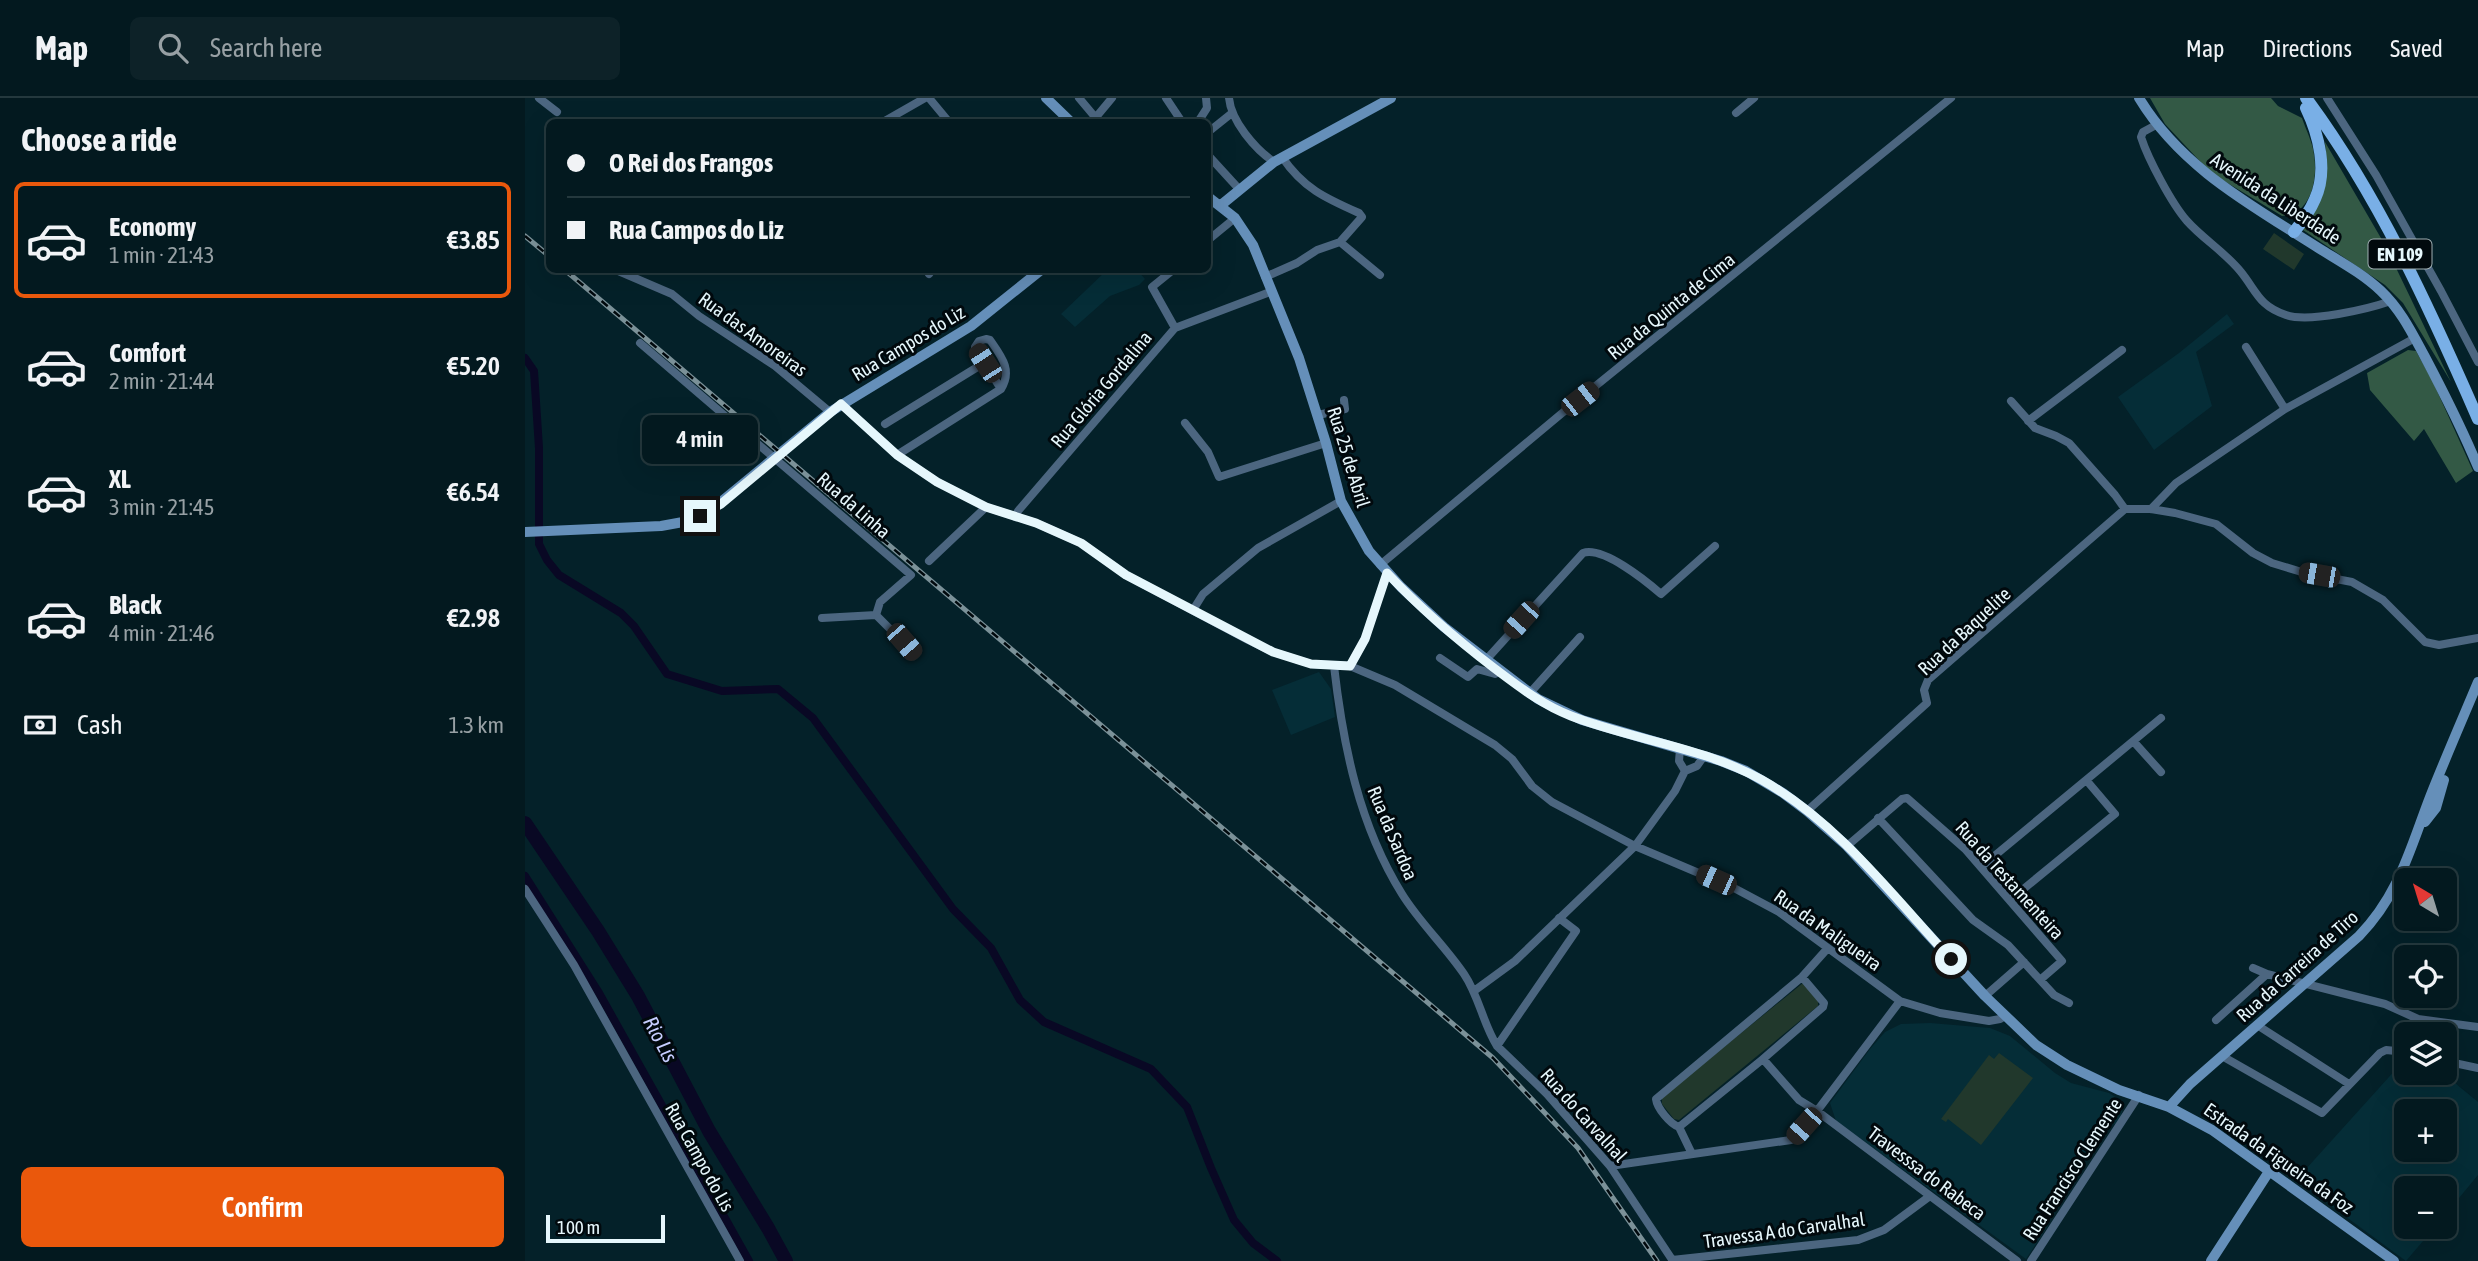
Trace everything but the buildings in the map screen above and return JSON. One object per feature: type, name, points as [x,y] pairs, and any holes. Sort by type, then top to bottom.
[{"type":"main road","points":[[1046,98],[1068,119]]},
{"type":"main road","name":"Avenida da Liberdade","points":[[2139,98],[2156,125],[2208,176],[2362,276],[2391,301],[2415,338],[2455,414],[2478,467]]},
{"type":"main road","points":[[2294,232],[2315,201],[2321,179],[2319,143],[2304,98]]},
{"type":"main road","name":"EN 109","points":[[2304,98],[2348,160],[2380,217],[2424,302],[2478,419]]},
{"type":"main road","points":[[1221,205],[1278,160],[1388,99]]},
{"type":"main road","name":"Rua 25 de Abril","points":[[1211,199],[1235,218],[1253,245],[1299,358],[1318,415],[1341,501],[1360,536],[1383,569],[1444,627],[1529,694],[1575,718],[1746,771],[1783,793],[1847,846],[1985,996],[2036,1045],[2119,1090],[2139,1095]]},
{"type":"main road","name":"Rua Campos do Liz","points":[[525,532],[648,527],[692,519],[721,504],[841,404],[971,326],[1037,273]]},
{"type":"main road","name":"Rua da Carreira de Tiro","points":[[2169,1107],[2222,1056],[2359,936],[2378,915],[2391,897],[2433,803],[2445,763],[2478,682]]},
{"type":"main road","name":"Estrada da Figueira da Foz","points":[[2139,1095],[2169,1107],[2212,1130],[2394,1261]]},
{"type":"main road","points":[[2211,1261],[2270,1170]]},
{"type":"street","points":[[539,98],[557,112]]},
{"type":"street","points":[[888,119],[927,98],[946,119]]},
{"type":"street","points":[[1079,98],[1093,119]]},
{"type":"street","points":[[1095,119],[1112,98]]},
{"type":"street","points":[[1166,98],[1180,119]]},
{"type":"street","points":[[1200,119],[1207,108],[1206,98]]},
{"type":"street","points":[[1229,98],[1232,113],[1265,156],[1278,160],[1309,188],[1359,213],[1361,217],[1340,242],[1317,250],[1297,263],[1265,277]]},
{"type":"street","points":[[1736,113],[1754,98]]},
{"type":"street","name":"Rua da Quinta de Cima","points":[[1383,569],[1561,414],[1951,98]]},
{"type":"street","points":[[2327,98],[2389,198],[2478,362]]},
{"type":"street","points":[[1211,130],[1232,113]]},
{"type":"street","points":[[2156,125],[2143,132],[2140,137],[2174,205],[2187,222],[2241,272],[2256,297],[2285,315],[2297,318],[2367,310],[2391,301]]},
{"type":"street","points":[[1211,162],[1239,189]]},
{"type":"street","points":[[1211,238],[1235,218]]},
{"type":"street","points":[[1340,242],[1380,275]]},
{"type":"street","name":"Rua das Amoreiras","points":[[623,273],[672,294],[699,316],[775,366],[830,412]]},
{"type":"street","points":[[1169,273],[1152,287],[1175,328]]},
{"type":"street","name":"Rua Glória Gordalina","points":[[1015,517],[1175,328],[1270,292]]},
{"type":"street","points":[[2151,509],[2176,483],[2285,409],[2415,338]]},
{"type":"street","points":[[897,455],[1002,389],[1007,376],[1006,367],[992,343],[986,339],[979,341],[975,347],[1002,389]]},
{"type":"street","name":"Rua da Linha","points":[[641,343],[911,575],[880,602],[876,615]]},
{"type":"street","points":[[2246,347],[2285,409]]},
{"type":"street","points":[[2028,421],[2122,350]]},
{"type":"street","points":[[885,424],[985,363]]},
{"type":"street","points":[[1318,415],[1345,409],[1344,400]]},
{"type":"street","points":[[2011,401],[2035,428],[2069,443],[2125,509],[2151,509],[2216,524],[2262,559],[2281,567],[2358,584],[2383,600],[2425,642],[2444,644],[2478,638]]},
{"type":"street","points":[[841,404],[897,455],[937,482],[986,507],[1036,523],[1081,543],[1126,575],[1273,652],[1311,664],[1350,666],[1365,639],[1383,569]]},
{"type":"street","points":[[1185,423],[1208,452],[1219,477],[1326,443]]},
{"type":"street","points":[[1193,610],[1203,594],[1258,548],[1341,501]]},
{"type":"street","points":[[929,561],[986,507]]},
{"type":"street","name":"Rua da Baquelite","points":[[1807,811],[1927,703],[1924,690],[1928,680],[2125,509]]},
{"type":"street","points":[[1485,661],[1583,553],[1597,552],[1639,576],[1664,596],[1715,546]]},
{"type":"street","points":[[822,618],[876,615],[914,653]]},
{"type":"street","points":[[1529,694],[1580,637]]},
{"type":"street","points":[[1440,658],[1468,677],[1477,670],[1495,674],[1499,671]]},
{"type":"street","name":"Rua da Sardoa","points":[[1334,666],[1351,771],[1390,874],[1407,902],[1474,991]]},
{"type":"street","name":"Rua da Maligueira","points":[[1350,666],[1395,685],[1476,732],[1512,759],[1532,786],[1552,803],[1635,846],[1746,894],[1779,912],[1900,1001],[1940,1013],[1989,1021],[2000,1020],[2005,1016]]},
{"type":"street","points":[[1981,867],[2161,718]]},
{"type":"street","points":[[2134,742],[2161,772]]},
{"type":"street","points":[[1680,749],[1679,761],[1685,771]]},
{"type":"street","points":[[1474,991],[1515,961],[1635,846],[1675,791],[1685,771],[1697,766],[1704,756]]},
{"type":"street","points":[[2010,900],[2115,814],[2087,781]]},
{"type":"street","name":"Rua da Testamenteira","points":[[1847,846],[1878,818],[1907,798],[1965,849],[2061,961],[2040,980]]},
{"type":"street","points":[[1878,818],[1973,920],[2008,945],[2054,995],[2069,1003]]},
{"type":"street","name":"Rua Campo do Lis","points":[[525,889],[612,1030],[740,1261]]},
{"type":"street","points":[[1497,1046],[1576,931],[1559,918]]},
{"type":"street","points":[[1692,1154],[1679,1127],[1673,1124],[1656,1104],[1655,1099],[1802,977],[1827,949]]},
{"type":"street","points":[[1985,996],[2024,962]]},
{"type":"street","points":[[2253,968],[2267,974],[2385,1004],[2418,1018],[2478,1027]]},
{"type":"street","points":[[2216,1020],[2267,974]]},
{"type":"street","points":[[1679,1127],[1824,1005],[1802,977]]},
{"type":"street","name":"Rua do Carvalhal","points":[[1474,991],[1497,1046],[1547,1094],[1611,1166],[1672,1261]]},
{"type":"street","points":[[1611,1166],[1791,1140],[1817,1111],[1900,1001]]},
{"type":"street","points":[[2257,1025],[2349,1084]]},
{"type":"street","points":[[2222,1056],[2322,1113],[2380,1054],[2386,1050],[2394,1051]]},
{"type":"street","name":"Travesssa do Rabeca","points":[[1763,1059],[1799,1100],[2017,1261]]},
{"type":"street","points":[[2457,1064],[2478,1068]]},
{"type":"street","name":"Rua Francisco Clemente","points":[[2031,1261],[2139,1095]]},
{"type":"street","name":"Travessa A do Carvalhal","points":[[1672,1261],[1858,1240],[1884,1230],[1930,1196]]},
{"type":"shaded area","points":[[1104,273],[1140,273],[1145,279],[1139,285],[1110,296],[1075,327],[1061,314]]},
{"type":"shaded area","points":[[2227,314],[2234,324],[2196,352],[2212,406],[2154,450],[2118,397]]},
{"type":"shaded area","points":[[1319,672],[1331,689],[1335,717],[1291,735],[1272,690]]},
{"type":"shaded area","points":[[1930,1023],[1990,1028],[2010,1036],[2071,1083],[2109,1093],[2117,1098],[2121,1116],[2116,1124],[2109,1125],[2047,1221],[2048,1226],[2026,1259],[1836,1121],[1830,1103],[1885,1032],[1901,1024]]},
{"type":"shaded area","points":[[2394,1071],[2394,1085],[2457,1085],[2478,1102],[2478,1175],[2457,1200],[2457,1176],[2394,1176],[2394,1239],[2425,1239],[2406,1261],[2296,1180]]},
{"type":"green space","points":[[2150,98],[2271,98],[2278,106],[2302,118],[2312,146],[2315,165],[2313,185],[2306,202],[2292,214],[2282,216],[2211,173],[2165,124]]},
{"type":"green space","points":[[2325,142],[2385,245],[2451,382],[2403,303],[2385,285],[2303,230],[2326,155]]},
{"type":"green space","points":[[2274,233],[2304,254],[2294,270],[2263,249]]},
{"type":"green space","points":[[2408,350],[2416,351],[2433,382],[2473,471],[2456,483],[2424,429],[2414,441],[2370,390],[2367,373]]},
{"type":"green space","points":[[1803,983],[1818,1001],[1818,1006],[1679,1120],[1674,1119],[1662,1104],[1662,1097]]},
{"type":"green space","points":[[1999,1053],[2033,1078],[1981,1145],[1948,1119],[1946,1122],[1941,1119],[1989,1055],[1994,1059]]},
{"type":"waterway","points":[[525,358],[534,371],[539,448],[539,544],[559,575],[621,613],[634,626],[667,674],[722,691],[778,689],[813,718],[953,909],[991,948],[1020,1000],[1044,1022],[1151,1069],[1187,1107],[1234,1220],[1253,1243],[1277,1261]]},
{"type":"waterway","name":"Rio Lis","points":[[525,823],[638,996],[709,1131],[786,1261]]},
{"type":"waterway","points":[[525,876],[599,993],[749,1261]]},
{"type":"railway","points":[[525,236],[546,254]]},
{"type":"railway","points":[[569,273],[1493,1058],[1578,1148],[1657,1261]]},
{"type":"route","points":[[700,516],[721,504],[841,404],[897,455],[937,482],[986,507],[1036,523],[1081,543],[1126,575],[1218,625],[1291,658],[1323,666],[1350,666],[1365,639],[1387,573],[1485,661],[1529,694],[1555,709],[1605,728],[1721,761],[1746,771],[1783,793],[1837,835],[1951,959]]}]
